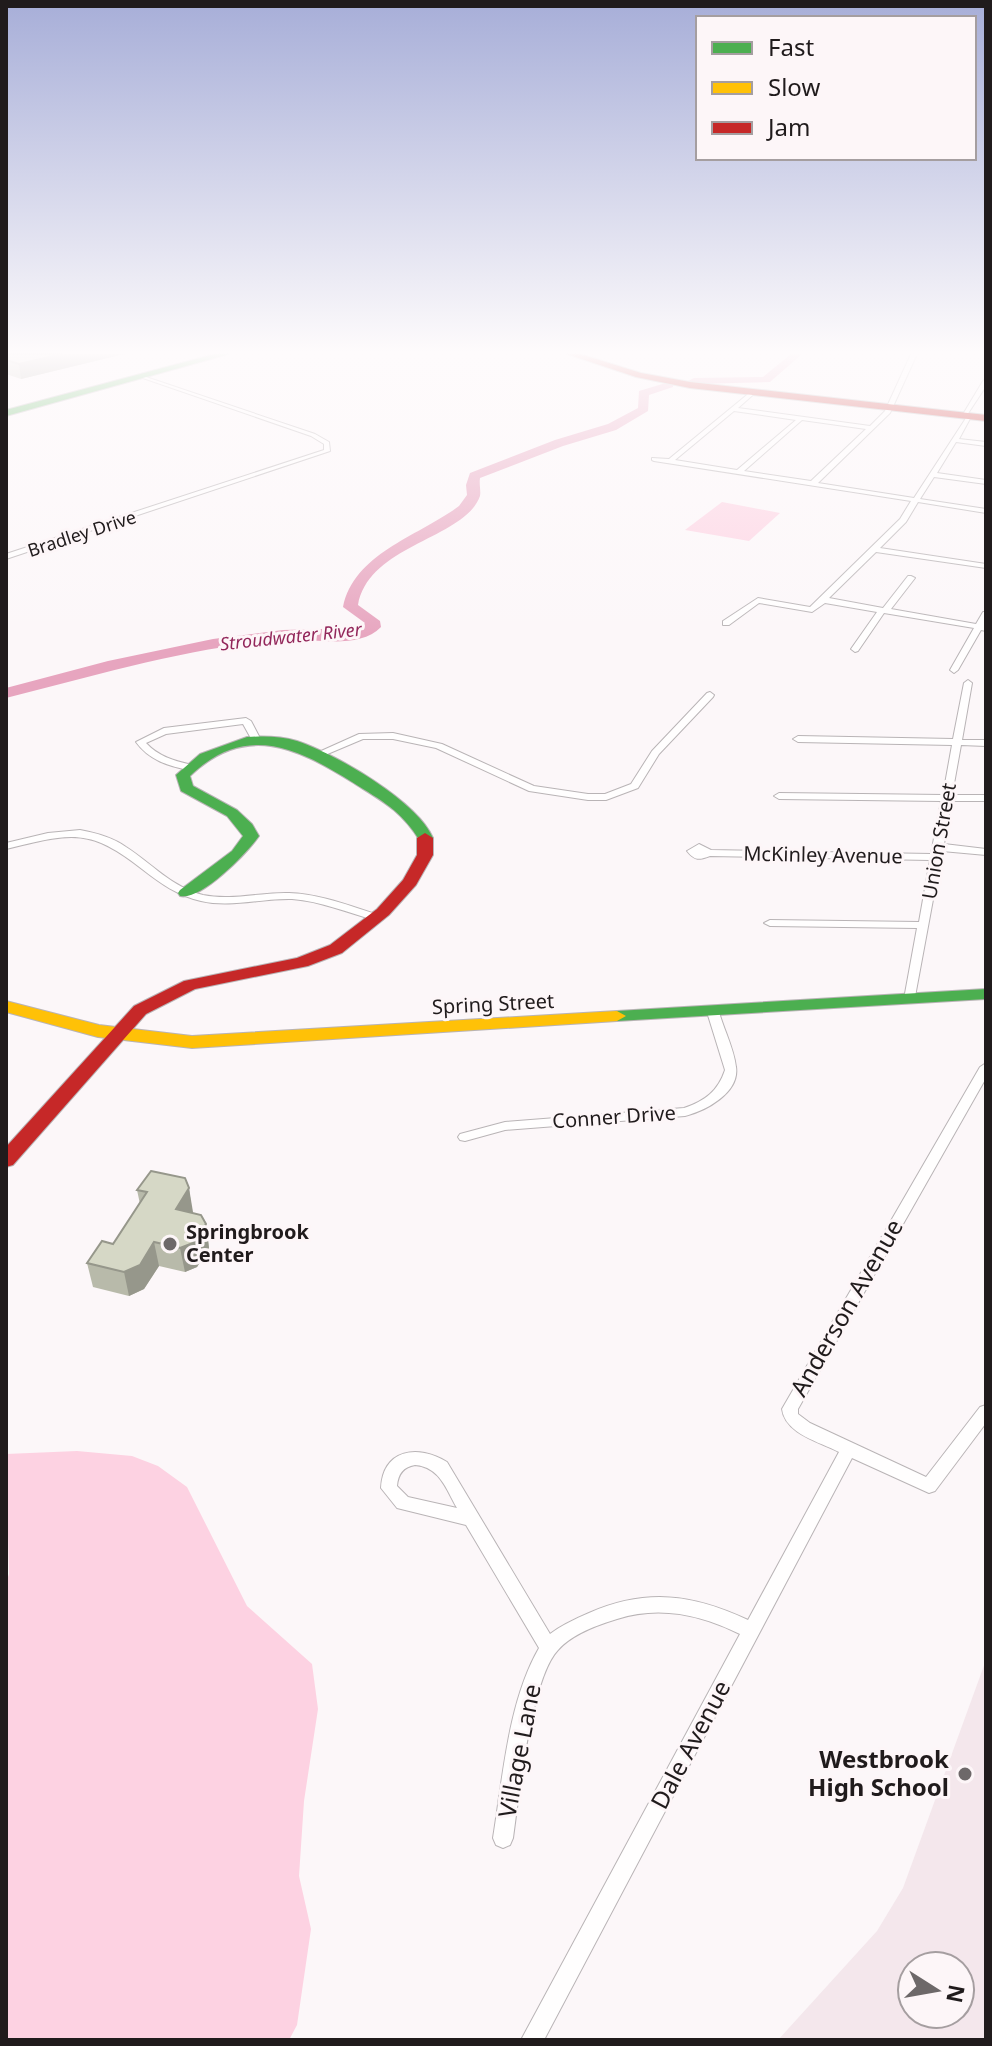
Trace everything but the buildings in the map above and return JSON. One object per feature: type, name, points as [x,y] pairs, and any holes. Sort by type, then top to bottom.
[{"type":"street","name":"Bradley Drive","points":[[6,557],[327,449]]},
{"type":"street","points":[[672,462],[672,458],[683,449]]},
{"type":"street","points":[[738,473],[765,449]]},
{"type":"street","points":[[811,485],[848,449]]},
{"type":"street","points":[[726,623],[758,600],[812,610],[903,520],[948,449]]},
{"type":"street","points":[[654,459],[986,511]]},
{"type":"street","points":[[931,474],[986,482]]},
{"type":"street","points":[[874,549],[986,566]]},
{"type":"street","points":[[855,649],[911,578]]},
{"type":"street","points":[[824,600],[982,628]]},
{"type":"street","points":[[954,670],[982,628],[986,614]]},
{"type":"street","name":"Union Street","points":[[910,999],[968,683]]},
{"type":"street","points":[[315,756],[362,736],[386,735],[439,746],[532,789],[606,797],[635,786],[655,753],[710,695]]},
{"type":"street","points":[[189,767],[166,761],[141,742],[169,730],[246,721],[256,740]]},
{"type":"street","points":[[798,739],[986,743]]},
{"type":"street","points":[[6,1160],[136,1014],[173,991],[220,977],[310,960],[340,947],[407,886],[421,867],[426,847],[424,835],[414,817],[377,789],[288,743],[256,740],[222,750],[189,767],[183,775],[186,788],[241,820],[249,827],[251,836],[238,854],[186,893]]},
{"type":"street","points":[[779,796],[986,798]]},
{"type":"street","points":[[6,846],[62,835],[97,837],[114,845],[164,883],[186,893],[212,899],[304,897],[375,917]]},
{"type":"street","name":"McKinley Avenue","points":[[709,853],[986,852]]},
{"type":"street","points":[[770,923],[924,925]]},
{"type":"street","name":"Spring Street","points":[[6,1006],[66,1025],[116,1036],[192,1042],[986,994]]},
{"type":"street","name":"Conner Drive","points":[[465,1137],[505,1126],[685,1112],[708,1103],[722,1091],[731,1070],[713,1012]]},
{"type":"street","name":"Anderson Avenue","points":[[986,1067],[792,1400],[791,1417],[796,1423],[929,1486],[986,1411]]},
{"type":"street","name":"Dale Avenue","points":[[532,2040],[849,1449]]},
{"type":"street","points":[[472,1519],[399,1501],[389,1488],[390,1473],[407,1459],[421,1458],[441,1467],[472,1519],[548,1647],[593,1619],[650,1603],[691,1607],[752,1631]]},
{"type":"street","name":"Village Lane","points":[[503,1838],[533,1680],[548,1647]]},
{"type":"shaded area","points":[[722,502],[780,513],[749,541],[685,530]]},
{"type":"shaded area","points":[[77,1451],[132,1456],[158,1466],[187,1487],[247,1606],[312,1664],[318,1709],[304,1801],[299,1876],[311,1929],[297,2025],[289,2040],[6,2040],[6,1583],[9,1574],[6,1454]]},
{"type":"shaded area","name":"Westbrook High School","points":[[986,1660],[986,2040],[778,2040],[877,1931],[903,1888]]},
{"type":"waterway","name":"Stroudwater River","points":[[6,693],[108,665],[213,644],[283,635],[344,636],[365,632],[373,627],[372,621],[350,607],[354,589],[365,573],[464,508],[474,495],[474,476],[542,449]]},
{"type":"traffic: fast","points":[[186,893],[238,854],[251,836],[232,813],[186,788],[183,775],[218,750],[247,741],[291,744],[321,757],[401,807],[416,821],[425,838]]},
{"type":"traffic: fast","points":[[617,1016],[986,994]]},
{"type":"traffic: slow","points":[[6,1006],[98,1031],[192,1042],[617,1016]]},
{"type":"traffic: jam","points":[[6,1160],[140,1010],[190,985],[302,962],[336,949],[383,912],[410,882],[425,855],[425,838]]},
{"type":"place","name":"Springbrook Center","points":[[170,1244]]},
{"type":"place","name":"Westbrook High School","points":[[965,1774]]}]
